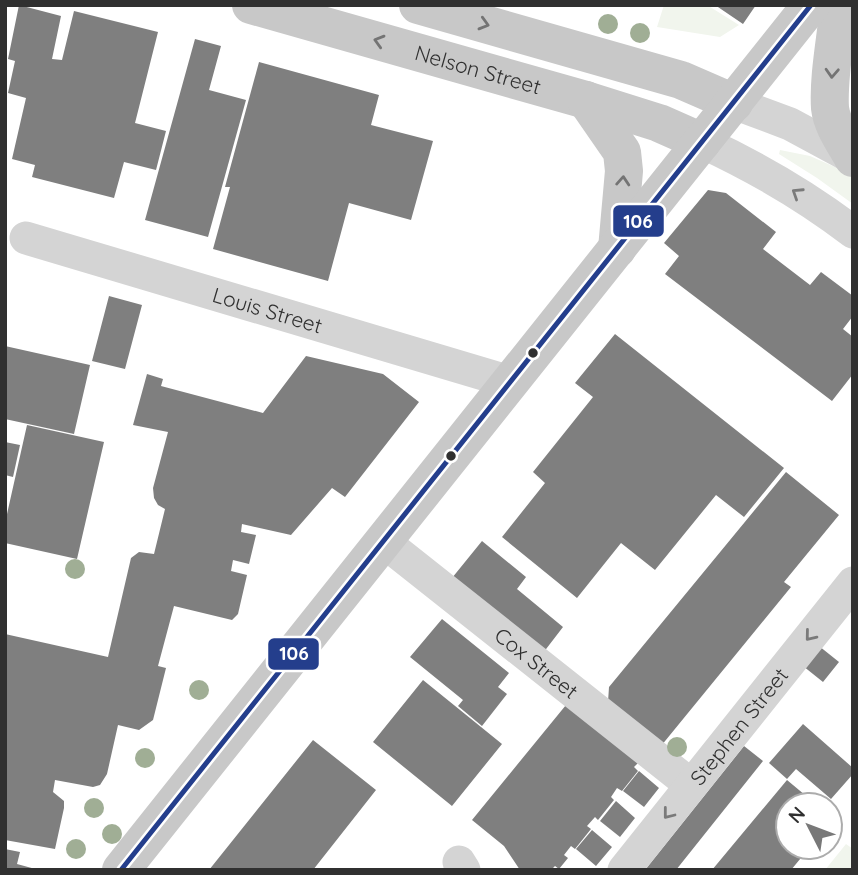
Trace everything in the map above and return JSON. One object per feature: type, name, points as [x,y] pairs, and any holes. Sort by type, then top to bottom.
[{"type":"main road","name":"Nelson Street","points":[[251,5],[586,100],[659,124],[702,142]]},
{"type":"main road","points":[[418,5],[681,79],[734,103]]},
{"type":"main road","points":[[121,870],[811,5]]},
{"type":"main road","points":[[839,5],[830,109],[834,123],[853,158]]},
{"type":"main road","points":[[586,100],[622,152],[624,171],[617,249]]},
{"type":"street","points":[[734,103],[790,124],[853,158]]},
{"type":"street","points":[[702,142],[756,167],[853,232]]},
{"type":"street","name":"Louis Street","points":[[26,238],[510,382]]},
{"type":"street","name":"Cox Street","points":[[383,541],[691,785]]},
{"type":"street","name":"Stephen Street","points":[[624,870],[853,583]]},
{"type":"shaded area","points":[[664,5],[707,5],[739,25],[720,37],[657,27]]},
{"type":"shaded area","points":[[780,150],[810,156],[853,175],[853,204],[779,154]]},
{"type":"shaded area","points":[[846,844],[853,849],[853,870],[825,870],[832,861],[844,861]]},
{"type":"building","points":[[19,5],[61,16],[52,59],[62,60],[74,11],[158,32],[135,123],[166,131],[156,170],[124,162],[114,198],[32,177],[35,165],[12,159],[26,98],[8,93],[15,61],[8,59]]},
{"type":"building","points":[[715,5],[756,5],[743,24]]},
{"type":"building","points":[[195,39],[221,46],[209,90],[246,100],[208,237],[145,220]]},
{"type":"building","points":[[259,62],[379,95],[371,125],[433,141],[411,220],[349,203],[328,281],[213,249],[230,187],[225,187]]},
{"type":"building","points":[[708,190],[726,193],[776,232],[763,249],[810,285],[821,272],[853,296],[853,316],[843,329],[853,337],[853,374],[832,401],[665,274],[679,256],[664,243]]},
{"type":"building","points":[[109,296],[142,305],[125,369],[92,361]]},
{"type":"building","points":[[615,334],[784,468],[744,517],[716,495],[655,570],[621,543],[577,598],[502,537],[545,483],[533,472],[593,397],[575,383]]},
{"type":"building","points":[[5,346],[90,365],[74,434],[5,419]]},
{"type":"building","points":[[306,356],[383,374],[419,402],[345,497],[332,488],[291,535],[242,524],[241,532],[256,535],[249,564],[233,560],[231,571],[247,575],[238,614],[232,620],[174,606],[158,666],[166,668],[153,720],[139,730],[118,725],[107,774],[100,785],[93,787],[55,780],[53,792],[64,801],[64,808],[55,849],[5,840],[5,634],[108,657],[131,558],[139,552],[154,554],[165,509],[158,505],[154,498],[153,488],[168,432],[133,425],[147,374],[163,379],[161,386],[263,413]]},
{"type":"building","points":[[27,425],[104,442],[77,559],[5,543],[5,523]]},
{"type":"building","points":[[5,442],[20,445],[13,477],[5,475]]},
{"type":"building","points":[[786,472],[839,515],[784,582],[791,587],[661,746],[608,702],[609,687]]},
{"type":"building","points":[[482,541],[526,577],[517,589],[563,627],[543,653],[452,578]]},
{"type":"building","points":[[442,619],[509,673],[498,687],[507,694],[482,726],[458,706],[463,700],[410,657]]},
{"type":"building","points":[[819,646],[839,662],[823,682],[803,666]]},
{"type":"building","points":[[423,680],[502,744],[452,806],[373,742]]},
{"type":"building","points":[[566,705],[638,763],[634,767],[638,771],[622,791],[617,788],[611,797],[614,800],[598,820],[595,817],[587,826],[591,829],[575,849],[571,846],[564,855],[568,858],[559,869],[555,866],[554,870],[520,870],[504,846],[472,820]]},
{"type":"building","points":[[803,724],[853,768],[853,774],[838,791],[822,791],[796,769],[787,779],[769,763]]},
{"type":"building","points":[[313,740],[376,790],[313,870],[209,870]]},
{"type":"building","points":[[744,746],[763,761],[676,870],[645,870]]},
{"type":"building","points":[[639,771],[659,788],[644,807],[623,791]]},
{"type":"building","points":[[787,780],[800,791],[778,791]]},
{"type":"building","points":[[774,796],[774,861],[798,861],[791,870],[712,870]]},
{"type":"building","points":[[616,801],[635,818],[620,837],[600,821]]},
{"type":"building","points":[[592,830],[612,847],[596,866],[576,849]]},
{"type":"building","points":[[5,849],[20,852],[17,864],[39,870],[5,870]]},
{"type":"transit line","name":"106","points":[[121,870],[811,5]]}]
